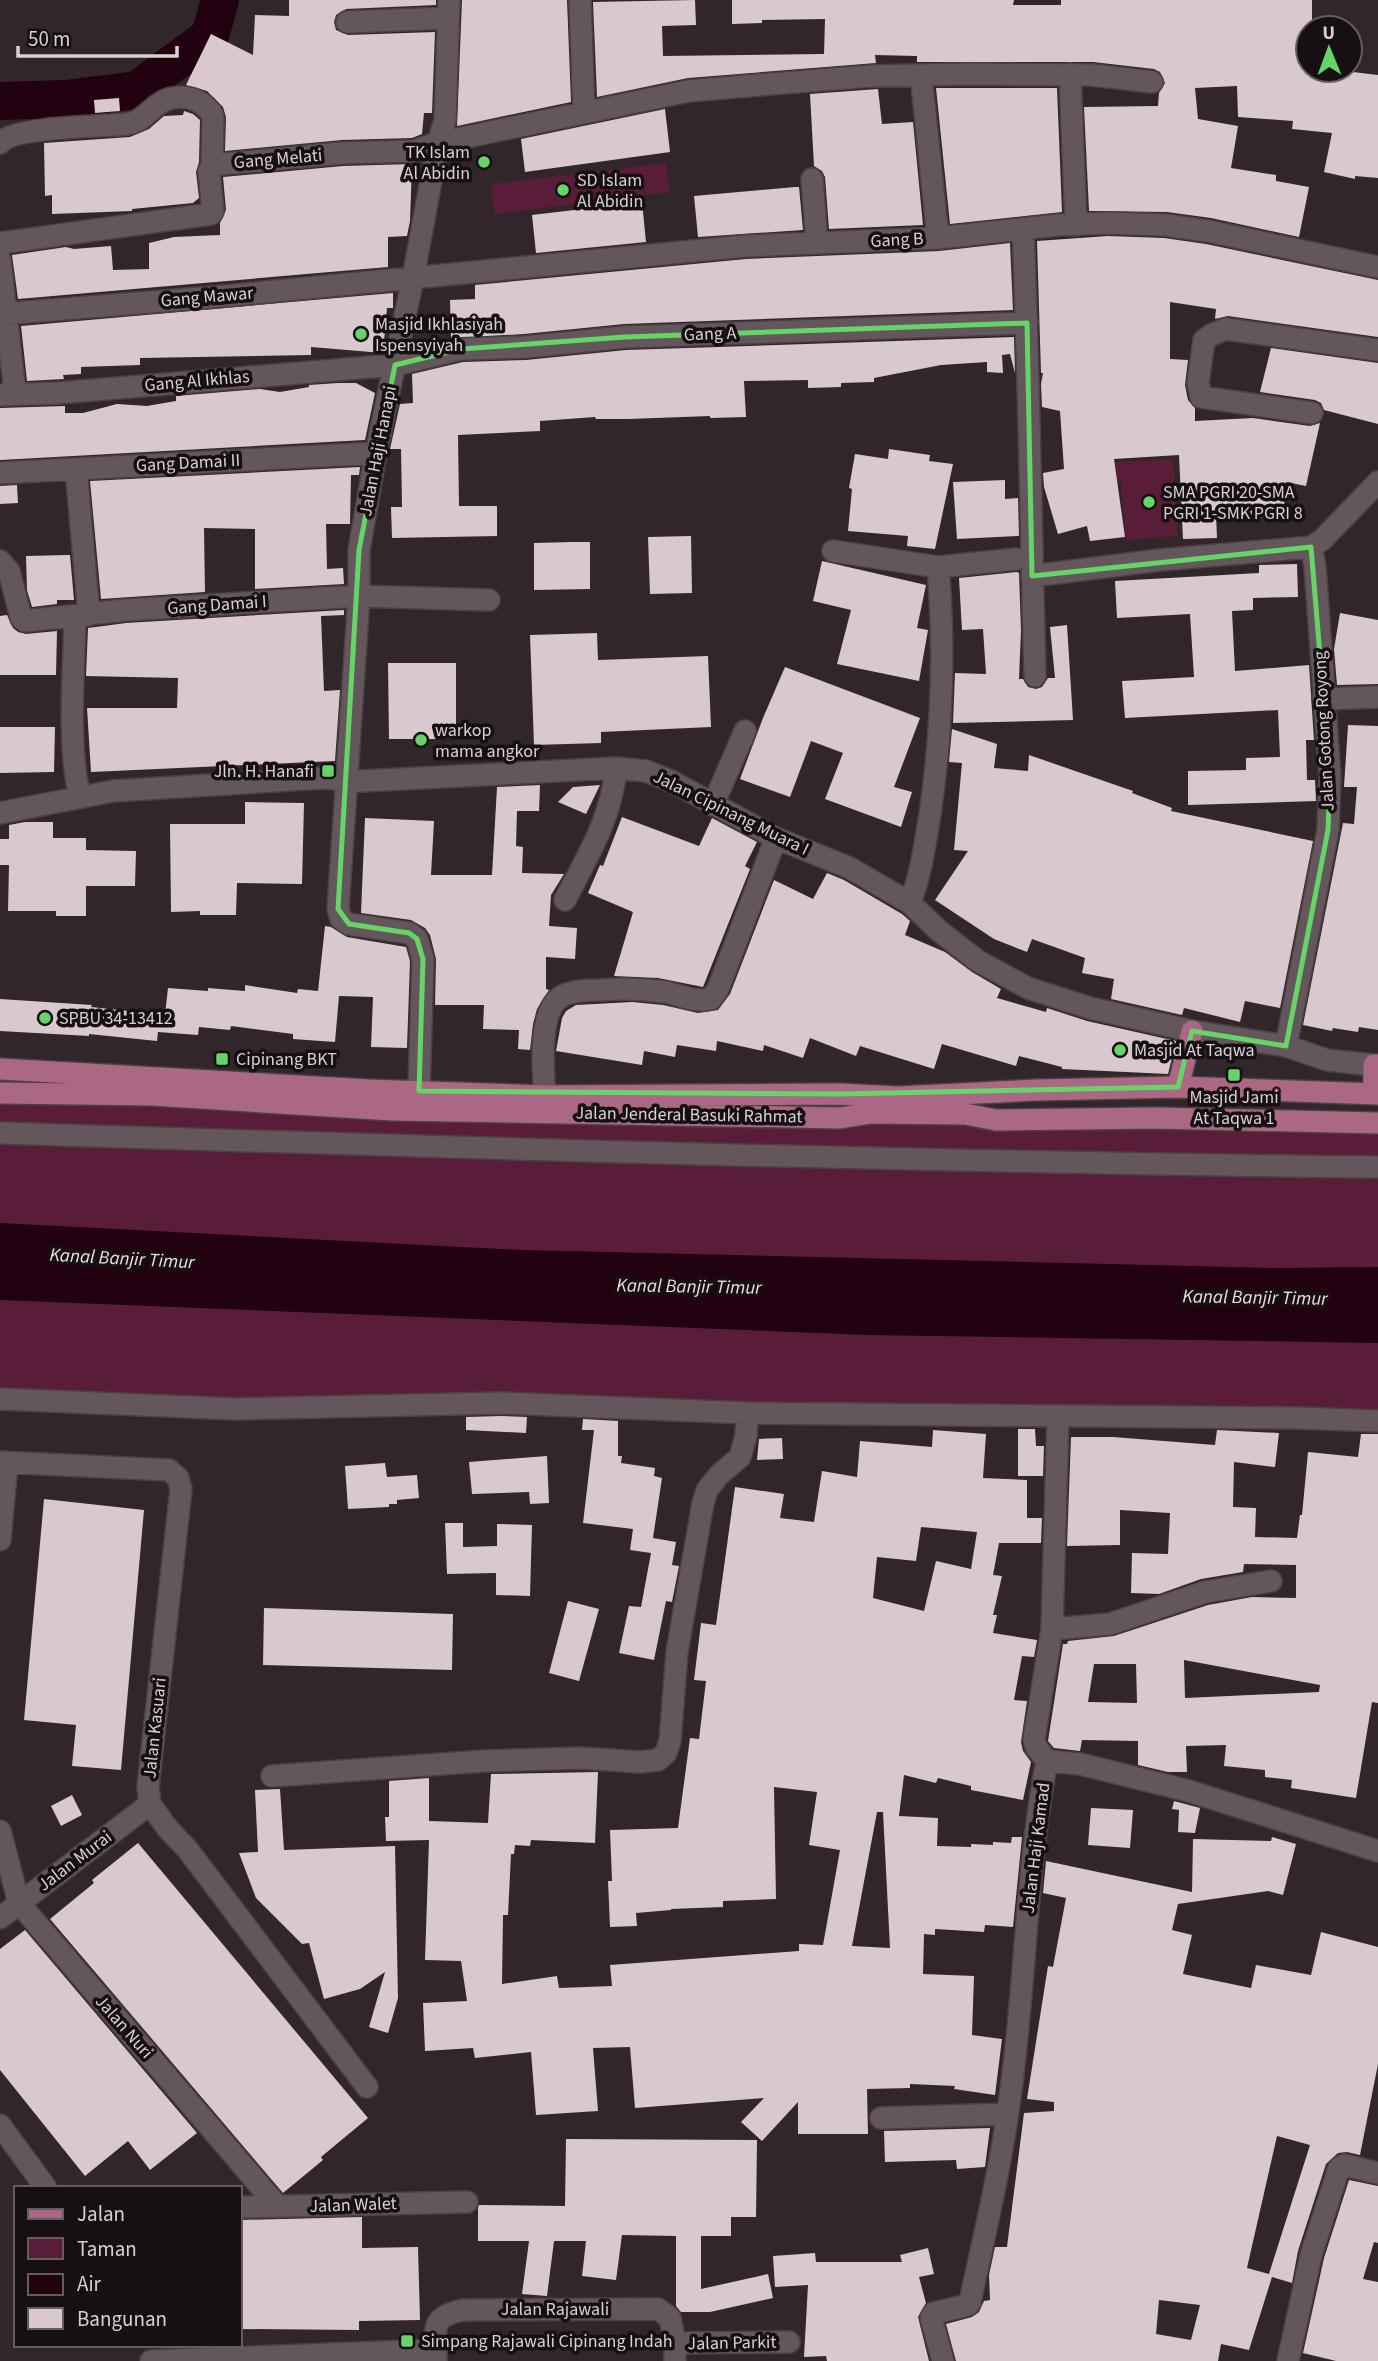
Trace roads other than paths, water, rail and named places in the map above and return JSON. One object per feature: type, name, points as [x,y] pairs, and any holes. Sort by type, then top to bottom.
[{"type":"main road","points":[[1178,1087],[1192,1031]]},
{"type":"main road","points":[[1376,1065],[1376,1094]]},
{"type":"main road","name":"Jalan Jenderal Basuki Rahmat","points":[[0,1069],[355,1090],[545,1096],[839,1094],[898,1097],[1178,1087],[1376,1094]]},
{"type":"main road","name":"Jalan Jenderal Basuki Rahmat","points":[[0,1093],[152,1096],[392,1110],[827,1118],[871,1113],[965,1114],[996,1120],[1155,1118],[1378,1123]]},
{"type":"street","points":[[580,0],[584,111]]},
{"type":"street","points":[[346,22],[448,9]]},
{"type":"street","name":"Jalan Haji Hanapi","points":[[419,1091],[423,959],[417,939],[410,933],[349,924],[341,919],[338,909],[359,596],[359,550],[438,143],[445,120],[448,9]]},
{"type":"street","points":[[1070,74],[1076,225]]},
{"type":"street","name":"Gang Melati","points":[[0,243],[211,214],[213,211],[209,171],[212,165],[342,153],[414,151],[438,143],[584,111],[689,91],[871,76],[921,75],[1070,74],[1152,82]]},
{"type":"street","points":[[921,75],[938,238]]},
{"type":"street","points":[[0,143],[11,135],[87,125],[136,123],[162,100],[188,98],[211,111],[212,165]]},
{"type":"street","points":[[812,179],[817,243]]},
{"type":"street","name":"Gang B","points":[[413,278],[745,246],[938,238],[1076,225],[1166,225],[1208,231],[1378,267]]},
{"type":"street","points":[[1023,229],[1035,676]]},
{"type":"street","points":[[0,260],[8,394]]},
{"type":"street","name":"Gang Mawar","points":[[3,314],[413,278]]},
{"type":"street","name":"Gang A","points":[[395,365],[461,349],[525,347],[625,337],[1027,323]]},
{"type":"street","points":[[1312,413],[1201,397],[1198,383],[1204,341],[1226,329],[1378,350]]},
{"type":"street","name":"Gang Al Ikhlas","points":[[8,394],[58,393],[395,365]]},
{"type":"street","name":"Gang Damai II","points":[[0,473],[376,453]]},
{"type":"street","points":[[76,469],[82,616],[74,756],[80,797]]},
{"type":"street","points":[[1032,576],[1160,560],[1311,547],[1322,540],[1378,482]]},
{"type":"street","name":"Jalan Gotong Royong","points":[[1286,1046],[1328,830],[1330,776],[1315,566],[1311,547]]},
{"type":"street","points":[[833,551],[938,567],[1016,559]]},
{"type":"street","name":"Gang Damai I","points":[[0,561],[9,571],[21,618],[30,621],[125,610],[359,596],[489,600]]},
{"type":"street","points":[[910,903],[920,874],[934,783],[942,688],[938,567]]},
{"type":"street","points":[[1324,699],[1378,697]]},
{"type":"street","points":[[713,805],[745,731]]},
{"type":"street","points":[[565,900],[603,826],[616,768]]},
{"type":"street","name":"Jalan Cipinang Muara I","points":[[0,813],[126,790],[323,778],[347,780],[616,768],[646,771],[671,781],[776,838],[850,868],[910,903],[938,930],[978,961],[1028,988],[1090,1008],[1192,1031],[1286,1046],[1326,1060],[1376,1065]]},
{"type":"street","points":[[545,1096],[543,1062],[547,1018],[561,995],[580,991],[635,989],[666,992],[703,1001],[712,999],[776,838]]},
{"type":"street","points":[[0,1133],[493,1149],[1378,1167]]},
{"type":"street","points":[[0,1399],[237,1409],[501,1403],[747,1413],[1378,1421]]},
{"type":"street","points":[[272,1776],[484,1761],[580,1758],[627,1762],[657,1760],[666,1753],[670,1741],[677,1652],[703,1503],[707,1490],[719,1475],[740,1457],[746,1436],[747,1413]]},
{"type":"street","points":[[1047,1761],[1037,1749],[1034,1739],[1052,1629],[1058,1416]]},
{"type":"street","points":[[0,1540],[3,1463]]},
{"type":"street","name":"Jalan Kasuari","points":[[3,1463],[169,1470],[178,1478],[181,1489],[148,1787],[150,1804],[188,1850],[367,2087]]},
{"type":"street","points":[[1052,1629],[1110,1624],[1205,1592],[1271,1581]]},
{"type":"street","name":"Jalan Haji Kamad","points":[[943,2361],[931,2318],[934,2313],[968,2305],[970,2302],[995,2194],[1007,2114],[1037,1822],[1047,1761],[1080,1764],[1189,1791],[1378,1851]]},
{"type":"street","name":"Jalan Murai","points":[[0,1918],[150,1804]]},
{"type":"street","name":"Jalan Nuri","points":[[0,1831],[19,1903],[278,2207]]},
{"type":"street","points":[[881,2118],[1007,2114]]},
{"type":"street","points":[[0,2125],[45,2186]]},
{"type":"street","points":[[1288,2361],[1311,2255],[1339,2168],[1344,2165],[1378,2173]]},
{"type":"street","name":"Jalan Walet","points":[[242,2207],[467,2202]]},
{"type":"street","name":"Jalan Rajawali","points":[[436,2356],[436,2326],[439,2319],[446,2313],[463,2310],[657,2309],[670,2318],[675,2352]]},
{"type":"street","name":"Jalan Parkit","points":[[675,2352],[789,2342]]},
{"type":"street","points":[[151,2361],[436,2356]]},
{"type":"water","name":"Kanal Banjir Timur","points":[[0,1223],[522,1250],[1274,1268],[1378,1267],[1378,1343],[867,1335],[0,1300]]},
{"type":"waterway","points":[[0,101],[65,99],[137,90],[210,36],[220,0]]},
{"type":"place","name":"TK Islam Al Abidin","points":[[484,162]]},
{"type":"place","name":"SD Islam Al Abidin","points":[[563,190]]},
{"type":"place","name":"Masjid Ikhlasiyah Ispensyiyah","points":[[361,334]]},
{"type":"place","name":"SMA PGRI 20-SMA PGRI 1-SMK PGRI 8","points":[[1149,502]]},
{"type":"place","name":"warkop mama angkor","points":[[421,740]]},
{"type":"place","name":"Jln. H. Hanafi","points":[[328,771]]},
{"type":"place","name":"SPBU 34-13412","points":[[45,1018]]},
{"type":"place","name":"Masjid At Taqwa","points":[[1120,1050]]},
{"type":"place","name":"Cipinang BKT","points":[[222,1059]]},
{"type":"place","name":"Masjid Jami At Taqwa 1","points":[[1234,1075]]},
{"type":"place","name":"Simpang Rajawali Cipinang Indah","points":[[407,2341]]}]
